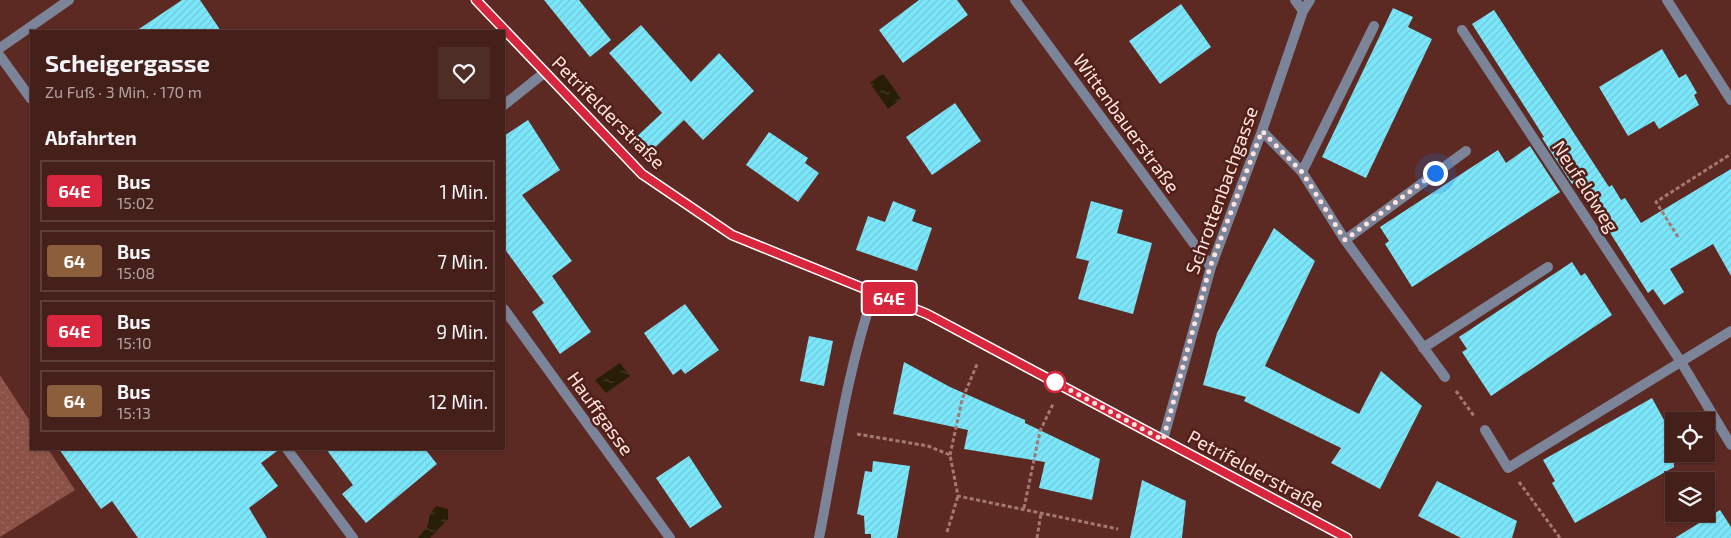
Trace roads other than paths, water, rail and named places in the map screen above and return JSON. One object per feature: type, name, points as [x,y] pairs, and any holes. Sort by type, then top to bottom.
[{"type":"main road","name":"Petrifelderstraße","points":[[476,0],[504,30]]},
{"type":"main road","name":"Petrifelderstraße","points":[[505,31],[642,174],[732,235],[927,314],[1347,538]]},
{"type":"street","points":[[0,48],[69,0]]},
{"type":"street","name":"Wittenbauerstraße","points":[[1015,0],[1210,267]]},
{"type":"street","points":[[1295,0],[1303,11]]},
{"type":"street","name":"Schrottenbachgasse","points":[[1163,440],[1210,267],[1262,131],[1303,11],[1310,0]]},
{"type":"street","points":[[1667,0],[1731,100]]},
{"type":"street","points":[[1302,172],[1374,26]]},
{"type":"street","name":"Neufeldweg","points":[[1462,30],[1681,362],[1731,445]]},
{"type":"street","points":[[0,56],[30,98]]},
{"type":"street","points":[[505,104],[544,73]]},
{"type":"street","points":[[1262,131],[1302,172],[1345,240],[1445,377]]},
{"type":"street","points":[[1345,240],[1466,151]]},
{"type":"street","points":[[1423,348],[1548,266]]},
{"type":"street","points":[[819,538],[840,431],[866,316],[874,292]]},
{"type":"street","name":"Hauffgasse","points":[[505,310],[670,538]]},
{"type":"street","points":[[1485,430],[1508,468],[1731,331]]},
{"type":"street","points":[[288,450],[353,538]]},
{"type":"water","points":[[883,73],[901,99],[888,109],[870,83]]},
{"type":"water","points":[[620,363],[630,376],[606,393],[595,380]]},
{"type":"water","points":[[436,506],[448,509],[448,519],[430,538],[418,538],[427,527],[430,514]]}]
